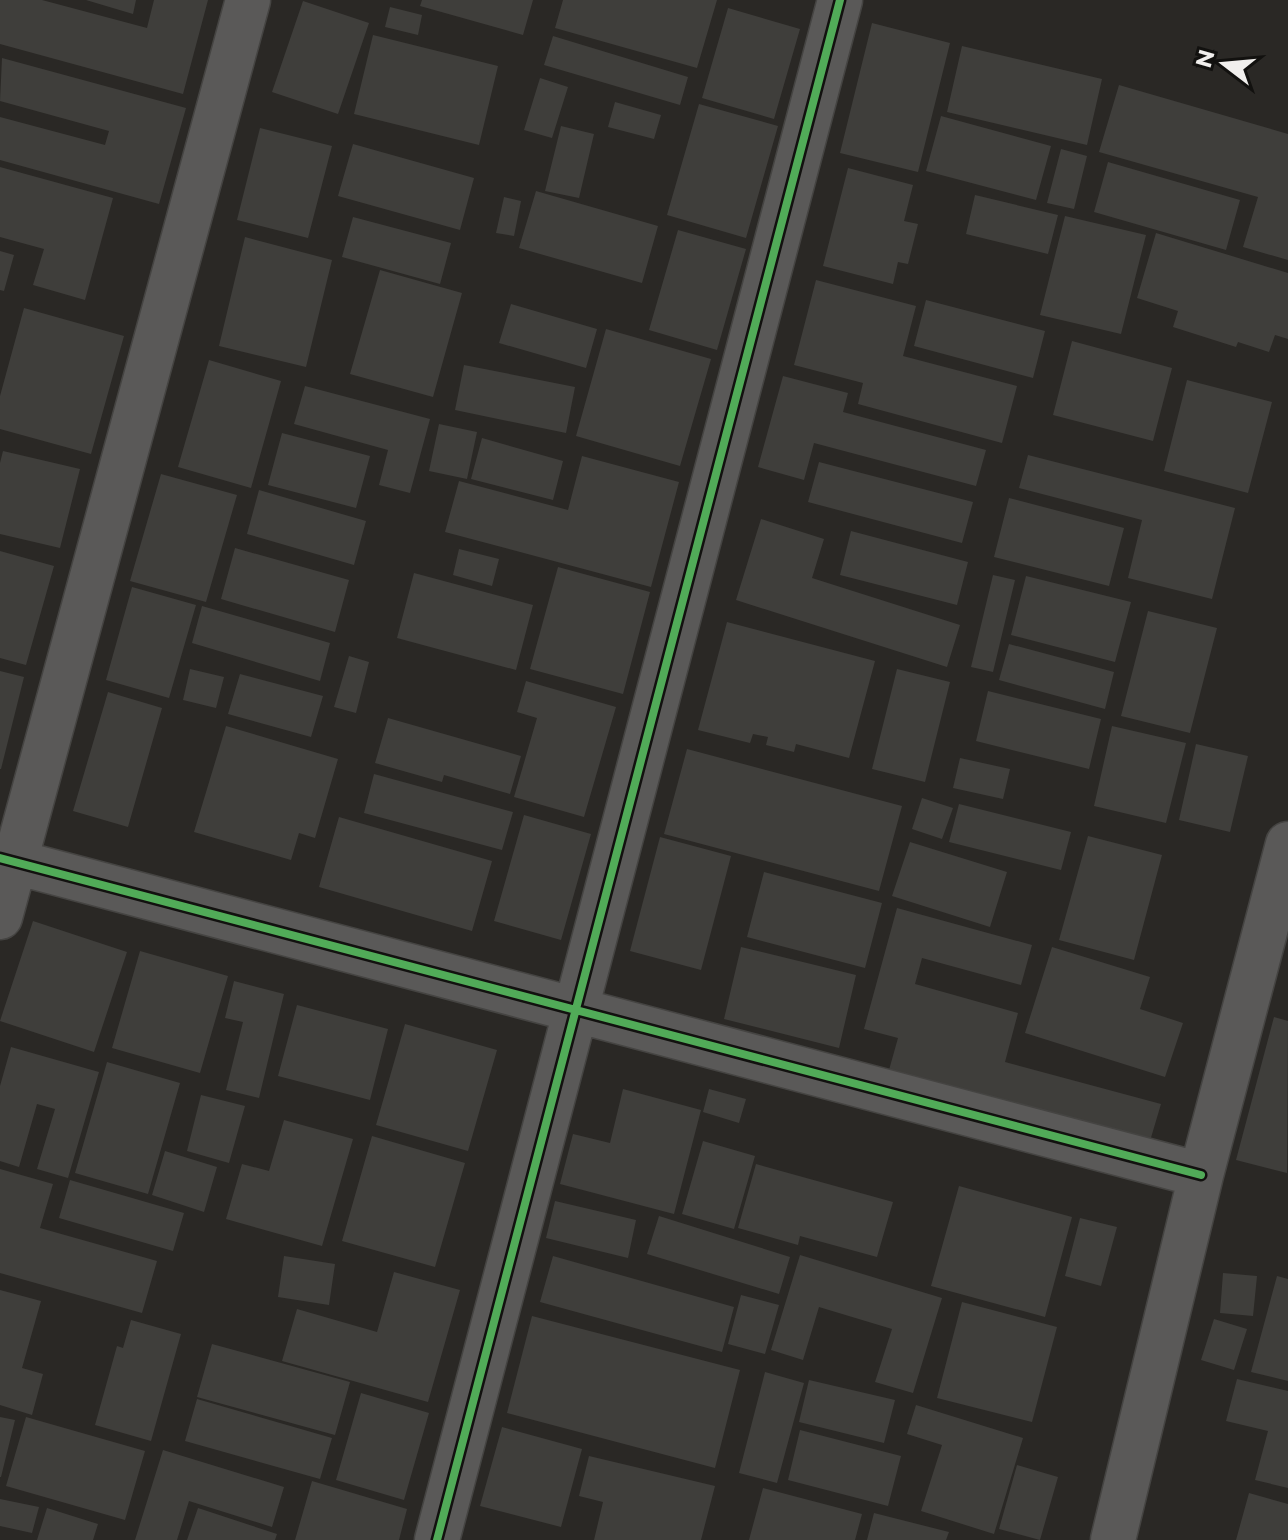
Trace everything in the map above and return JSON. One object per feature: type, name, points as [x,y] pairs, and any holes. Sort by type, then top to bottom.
[{"type":"street","points":[[0,917],[7,860],[248,0]]},
{"type":"street","points":[[437,1540],[840,0]]},
{"type":"street","points":[[1113,1540],[1201,1175],[1288,844]]},
{"type":"street","points":[[7,860],[1201,1175]]},
{"type":"building","points":[[0,0],[42,0],[147,28],[154,0],[208,0],[183,94],[0,44]]},
{"type":"building","points":[[86,0],[136,0],[133,14]]},
{"type":"building","points":[[422,0],[533,0],[523,35],[420,6]]},
{"type":"building","points":[[563,0],[717,0],[697,68],[555,28]]},
{"type":"building","points":[[303,1],[369,23],[338,114],[272,92]]},
{"type":"building","points":[[390,7],[422,15],[418,35],[385,27]]},
{"type":"building","points":[[728,8],[800,29],[774,119],[702,98]]},
{"type":"building","points":[[872,23],[950,43],[918,172],[840,153]]},
{"type":"building","points":[[373,35],[498,66],[479,145],[354,114]]},
{"type":"building","points":[[553,36],[688,77],[680,105],[544,65]]},
{"type":"building","points":[[962,46],[1102,79],[1087,145],[947,112]]},
{"type":"building","points":[[2,58],[186,108],[159,204],[0,160],[0,117],[105,145],[109,131],[0,101]]},
{"type":"building","points":[[540,78],[568,87],[552,138],[524,130]]},
{"type":"building","points":[[1119,85],[1288,134],[1288,260],[1243,247],[1258,197],[1099,152]]},
{"type":"building","points":[[615,102],[661,115],[654,139],[608,127]]},
{"type":"building","points":[[699,104],[778,126],[746,238],[667,215]]},
{"type":"building","points":[[941,116],[1051,146],[1036,200],[926,171]]},
{"type":"building","points":[[561,126],[594,134],[579,198],[545,191]]},
{"type":"building","points":[[260,128],[332,146],[308,238],[237,220]]},
{"type":"building","points":[[353,144],[474,178],[460,230],[338,196]]},
{"type":"building","points":[[1061,149],[1087,156],[1074,209],[1047,203]]},
{"type":"building","points":[[1108,162],[1240,200],[1226,250],[1094,212]]},
{"type":"building","points":[[0,167],[113,198],[85,300],[33,285],[44,249],[0,237]]},
{"type":"building","points":[[848,168],[913,185],[904,221],[918,224],[908,264],[898,262],[893,284],[823,266]]},
{"type":"building","points":[[536,191],[658,226],[642,283],[519,248]]},
{"type":"building","points":[[975,195],[1058,215],[1048,254],[966,234]]},
{"type":"building","points":[[504,197],[521,201],[514,236],[496,233]]},
{"type":"building","points":[[1065,216],[1146,235],[1121,334],[1040,315]]},
{"type":"building","points":[[353,217],[451,243],[440,284],[342,257]]},
{"type":"building","points":[[678,230],[746,249],[717,350],[649,330]]},
{"type":"building","points":[[1156,233],[1288,273],[1288,339],[1275,335],[1269,352],[1238,342],[1236,347],[1173,327],[1178,311],[1137,298]]},
{"type":"building","points":[[245,237],[332,260],[306,367],[219,346]]},
{"type":"building","points":[[0,251],[14,255],[4,291],[0,290]]},
{"type":"building","points":[[380,270],[462,293],[433,397],[350,374]]},
{"type":"building","points":[[816,280],[916,306],[903,356],[1017,386],[1002,443],[858,404],[863,383],[794,365]]},
{"type":"building","points":[[926,300],[1045,331],[1033,378],[914,346]]},
{"type":"building","points":[[511,304],[597,329],[586,368],[499,343]]},
{"type":"building","points":[[24,308],[124,336],[91,454],[0,429],[0,396]]},
{"type":"building","points":[[606,329],[711,359],[680,466],[576,436]]},
{"type":"building","points":[[1072,341],[1172,368],[1153,441],[1053,415]]},
{"type":"building","points":[[209,360],[281,381],[251,488],[178,467]]},
{"type":"building","points":[[464,365],[575,387],[566,433],[455,410]]},
{"type":"building","points":[[783,376],[848,393],[843,412],[986,450],[976,486],[814,443],[804,480],[758,467]]},
{"type":"building","points":[[1187,380],[1272,402],[1248,493],[1164,471]]},
{"type":"building","points":[[305,386],[430,419],[410,493],[379,485],[388,450],[294,424]]},
{"type":"building","points":[[439,424],[477,432],[467,479],[429,471]]},
{"type":"building","points":[[282,433],[370,456],[356,508],[268,485]]},
{"type":"building","points":[[482,438],[563,461],[553,500],[471,479]]},
{"type":"building","points":[[3,451],[80,469],[60,548],[0,534],[0,463]]},
{"type":"building","points":[[1028,455],[1235,508],[1212,599],[1128,578],[1142,520],[1019,488]]},
{"type":"building","points":[[582,456],[679,482],[651,587],[445,532],[459,481],[568,510]]},
{"type":"building","points":[[819,462],[973,502],[962,543],[808,502]]},
{"type":"building","points":[[161,474],[237,495],[206,602],[130,581]]},
{"type":"building","points":[[259,490],[366,521],[354,565],[247,534]]},
{"type":"building","points":[[1009,498],[1124,528],[1109,586],[994,557]]},
{"type":"building","points":[[761,519],[824,539],[812,578],[960,625],[947,667],[736,600]]},
{"type":"building","points":[[851,531],[968,562],[957,605],[840,575]]},
{"type":"building","points":[[235,548],[349,580],[335,632],[221,599]]},
{"type":"building","points":[[459,549],[499,559],[492,586],[453,575]]},
{"type":"building","points":[[0,551],[54,566],[26,665],[0,658]]},
{"type":"building","points":[[558,567],[650,592],[623,694],[530,669]]},
{"type":"building","points":[[414,573],[533,605],[516,670],[397,638]]},
{"type":"building","points":[[993,575],[1015,580],[993,672],[971,667]]},
{"type":"building","points":[[1026,576],[1131,602],[1115,662],[1011,635]]},
{"type":"building","points":[[132,587],[196,605],[169,698],[106,680]]},
{"type":"building","points":[[202,606],[330,643],[320,681],[192,643]]},
{"type":"building","points":[[1148,611],[1217,628],[1190,733],[1121,716]]},
{"type":"building","points":[[727,622],[875,661],[849,758],[796,744],[794,752],[766,745],[768,737],[753,734],[750,743],[698,730]]},
{"type":"building","points":[[1009,644],[1114,672],[1105,709],[999,680]]},
{"type":"building","points":[[349,656],[369,662],[356,713],[334,707]]},
{"type":"building","points":[[190,669],[224,677],[216,708],[183,700]]},
{"type":"building","points":[[897,669],[950,682],[925,782],[872,769]]},
{"type":"building","points":[[0,671],[24,677],[1,769],[0,769]]},
{"type":"building","points":[[240,674],[323,696],[311,737],[228,714]]},
{"type":"building","points":[[526,681],[616,707],[584,817],[514,797],[537,718],[517,712]]},
{"type":"building","points":[[988,691],[1101,719],[1089,769],[976,741]]},
{"type":"building","points":[[108,692],[162,708],[128,827],[73,811]]},
{"type":"building","points":[[388,718],[521,756],[510,794],[444,775],[442,782],[375,763]]},
{"type":"building","points":[[226,726],[338,759],[315,838],[299,833],[291,860],[194,832]]},
{"type":"building","points":[[1112,726],[1186,743],[1166,823],[1094,806]]},
{"type":"building","points":[[1196,744],[1248,756],[1230,832],[1179,820]]},
{"type":"building","points":[[687,749],[902,806],[879,891],[664,834]]},
{"type":"building","points":[[960,758],[1010,769],[1003,799],[953,788]]},
{"type":"building","points":[[374,774],[513,812],[502,850],[364,813]]},
{"type":"building","points":[[922,798],[953,808],[942,839],[912,829]]},
{"type":"building","points":[[959,804],[1071,832],[1061,870],[949,842]]},
{"type":"building","points":[[524,815],[591,834],[561,940],[494,921]]},
{"type":"building","points":[[339,817],[492,861],[472,931],[319,887]]},
{"type":"building","points":[[1088,836],[1162,855],[1134,960],[1059,940]]},
{"type":"building","points":[[660,837],[731,856],[701,970],[630,951]]},
{"type":"building","points":[[910,842],[1007,872],[990,927],[892,896]]},
{"type":"building","points":[[764,872],[882,903],[865,968],[747,937]]},
{"type":"building","points":[[897,908],[1032,945],[1021,985],[922,958],[915,984],[1018,1013],[1005,1062],[1161,1104],[1150,1141],[889,1070],[898,1038],[864,1029]]},
{"type":"building","points":[[33,921],[127,952],[94,1052],[0,1021]]},
{"type":"building","points":[[741,947],[856,975],[839,1048],[724,1019]]},
{"type":"building","points":[[1052,947],[1150,977],[1140,1009],[1183,1023],[1165,1077],[1025,1033]]},
{"type":"building","points":[[140,951],[228,976],[200,1073],[112,1048]]},
{"type":"building","points":[[234,981],[284,994],[259,1098],[226,1090],[243,1022],[225,1018]]},
{"type":"building","points":[[297,1005],[388,1029],[370,1100],[278,1076]]},
{"type":"building","points":[[1274,1017],[1288,1021],[1287,1173],[1236,1160]]},
{"type":"building","points":[[405,1024],[497,1050],[468,1151],[376,1125]]},
{"type":"building","points":[[11,1047],[99,1072],[68,1178],[37,1169],[55,1109],[37,1104],[19,1167],[0,1161],[0,1086]]},
{"type":"building","points":[[107,1062],[180,1083],[148,1194],[75,1173]]},
{"type":"building","points":[[623,1089],[701,1110],[674,1214],[560,1184],[573,1134],[610,1143]]},
{"type":"building","points":[[709,1089],[746,1099],[739,1123],[703,1112]]},
{"type":"building","points":[[201,1095],[245,1106],[229,1163],[187,1151]]},
{"type":"building","points":[[284,1120],[353,1139],[322,1246],[226,1219],[242,1164],[269,1171]]},
{"type":"building","points":[[372,1136],[465,1163],[435,1267],[342,1241]]},
{"type":"building","points":[[703,1141],[755,1156],[734,1229],[682,1214]]},
{"type":"building","points":[[165,1151],[217,1167],[204,1212],[152,1195]]},
{"type":"building","points":[[756,1164],[893,1202],[877,1257],[800,1236],[798,1245],[738,1228]]},
{"type":"building","points":[[0,1169],[53,1184],[40,1228],[157,1261],[142,1313],[0,1273]]},
{"type":"building","points":[[70,1180],[184,1213],[173,1251],[59,1218]]},
{"type":"building","points":[[959,1186],[1072,1217],[1045,1317],[931,1286]]},
{"type":"building","points":[[555,1201],[636,1220],[628,1258],[546,1238]]},
{"type":"building","points":[[659,1216],[790,1257],[779,1294],[647,1254]]},
{"type":"building","points":[[1080,1218],[1117,1227],[1101,1286],[1065,1276]]},
{"type":"building","points":[[800,1255],[942,1298],[913,1393],[875,1382],[892,1329],[819,1307],[803,1360],[771,1350]]},
{"type":"building","points":[[284,1256],[335,1264],[329,1305],[278,1297]]},
{"type":"building","points":[[553,1256],[734,1307],[722,1352],[540,1302]]},
{"type":"building","points":[[394,1272],[460,1290],[428,1402],[282,1361],[297,1309],[377,1332]]},
{"type":"building","points":[[1223,1273],[1257,1276],[1253,1316],[1220,1313]]},
{"type":"building","points":[[1277,1276],[1288,1279],[1288,1381],[1251,1372]]},
{"type":"building","points":[[0,1290],[41,1301],[22,1368],[43,1374],[32,1415],[0,1405]]},
{"type":"building","points":[[741,1295],[779,1305],[765,1354],[728,1344]]},
{"type":"building","points":[[962,1302],[1057,1327],[1032,1422],[937,1398]]},
{"type":"building","points":[[532,1316],[740,1370],[715,1468],[507,1413]]},
{"type":"building","points":[[1214,1319],[1247,1329],[1234,1370],[1201,1360]]},
{"type":"building","points":[[131,1320],[181,1334],[151,1441],[95,1425],[117,1346],[123,1348]]},
{"type":"building","points":[[212,1344],[350,1382],[335,1435],[197,1397]]},
{"type":"building","points":[[765,1372],[804,1383],[777,1483],[739,1473]]},
{"type":"building","points":[[1237,1379],[1288,1391],[1288,1488],[1255,1480],[1268,1431],[1226,1421]]},
{"type":"building","points":[[809,1380],[895,1400],[884,1443],[799,1422]]},
{"type":"building","points":[[361,1393],[429,1413],[404,1500],[336,1480]]},
{"type":"building","points":[[197,1399],[332,1438],[320,1479],[185,1441]]},
{"type":"building","points":[[916,1405],[1023,1438],[994,1534],[921,1511],[942,1445],[907,1434]]},
{"type":"building","points":[[0,1417],[15,1420],[1,1477],[0,1477]]},
{"type":"building","points":[[26,1417],[145,1451],[125,1520],[6,1486]]},
{"type":"building","points":[[502,1427],[582,1449],[561,1527],[480,1506]]},
{"type":"building","points":[[800,1430],[901,1456],[888,1506],[788,1480]]},
{"type":"building","points":[[163,1450],[284,1487],[272,1527],[189,1501],[177,1540],[135,1540]]},
{"type":"building","points":[[589,1456],[715,1486],[701,1540],[594,1540],[603,1502],[579,1496]]},
{"type":"building","points":[[1017,1465],[1058,1477],[1040,1540],[999,1529]]},
{"type":"building","points":[[312,1481],[407,1509],[399,1540],[295,1540]]},
{"type":"building","points":[[763,1488],[862,1514],[855,1540],[749,1540]]},
{"type":"building","points":[[1249,1493],[1288,1504],[1288,1540],[1236,1540]]},
{"type":"building","points":[[0,1499],[39,1507],[32,1533],[0,1526]]},
{"type":"building","points":[[47,1508],[98,1524],[93,1540],[37,1540]]},
{"type":"building","points":[[198,1508],[277,1534],[275,1540],[187,1540]]},
{"type":"building","points":[[874,1513],[949,1532],[946,1540],[867,1540]]},
{"type":"cycle path","points":[[437,1540],[840,0]]},
{"type":"cycle path","points":[[0,858],[1201,1175]]}]
